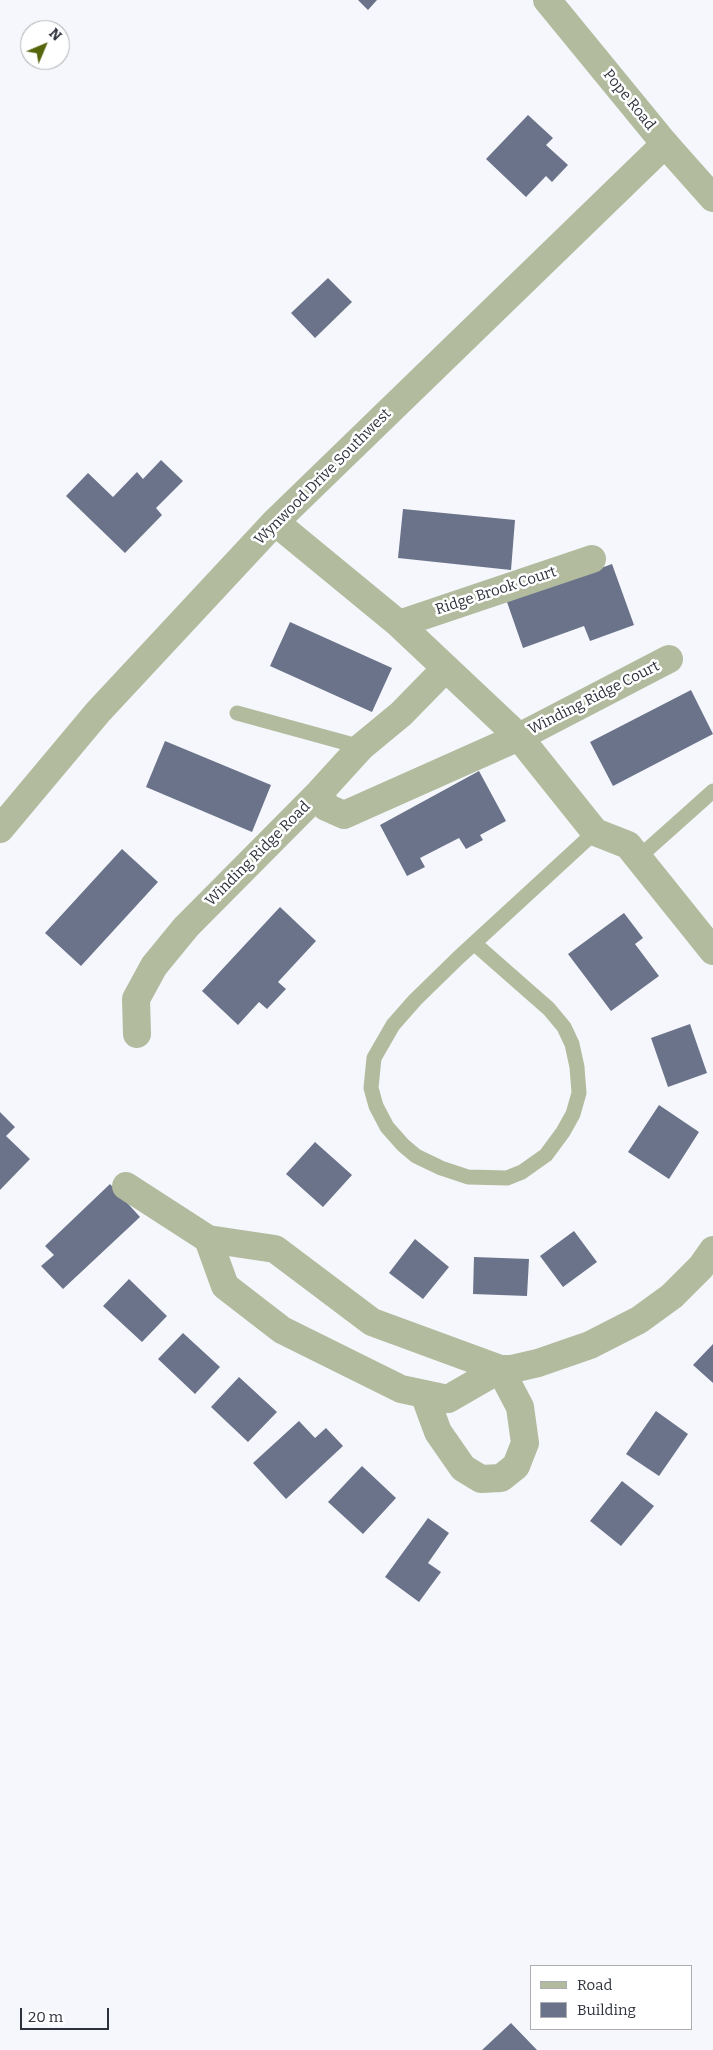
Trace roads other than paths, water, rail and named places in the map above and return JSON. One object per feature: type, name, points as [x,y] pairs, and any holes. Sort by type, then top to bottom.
[{"type":"street","name":"Pope Road","points":[[547,0],[665,144],[713,198]]},
{"type":"street","name":"Wynwood Drive Southwest","points":[[0,829],[98,712],[275,522],[665,144]]},
{"type":"street","points":[[275,522],[399,624],[519,737],[595,832],[628,845],[713,952]]},
{"type":"street","name":"Ridge Brook Court","points":[[399,624],[592,559]]},
{"type":"street","name":"Winding Ridge Court","points":[[519,737],[669,659]]},
{"type":"street","points":[[320,792],[361,747],[401,714],[446,668]]},
{"type":"street","name":"Winding Ridge Road","points":[[137,1034],[136,999],[154,966],[186,927],[320,792],[326,807],[344,816],[519,737]]},
{"type":"street","points":[[126,1186],[208,1239],[275,1249],[372,1322],[500,1369],[512,1369],[538,1363],[590,1345],[639,1320],[672,1296],[701,1267],[713,1250]]},
{"type":"street","points":[[208,1239],[225,1286],[282,1330],[401,1389],[448,1398],[500,1369]]},
{"type":"street","points":[[424,1394],[438,1432],[463,1468],[481,1479],[501,1478],[516,1466],[525,1443],[520,1406],[500,1369]]},
{"type":"lane","points":[[237,713],[361,747]]},
{"type":"lane","points":[[638,858],[713,791]]},
{"type":"lane","points":[[475,944],[548,1009],[564,1027],[572,1044],[577,1067],[579,1093],[573,1114],[563,1132],[546,1155],[522,1172],[507,1178],[468,1177],[441,1168],[416,1156],[387,1127],[376,1106],[371,1088],[374,1058],[393,1025],[441,974],[595,832]]}]
